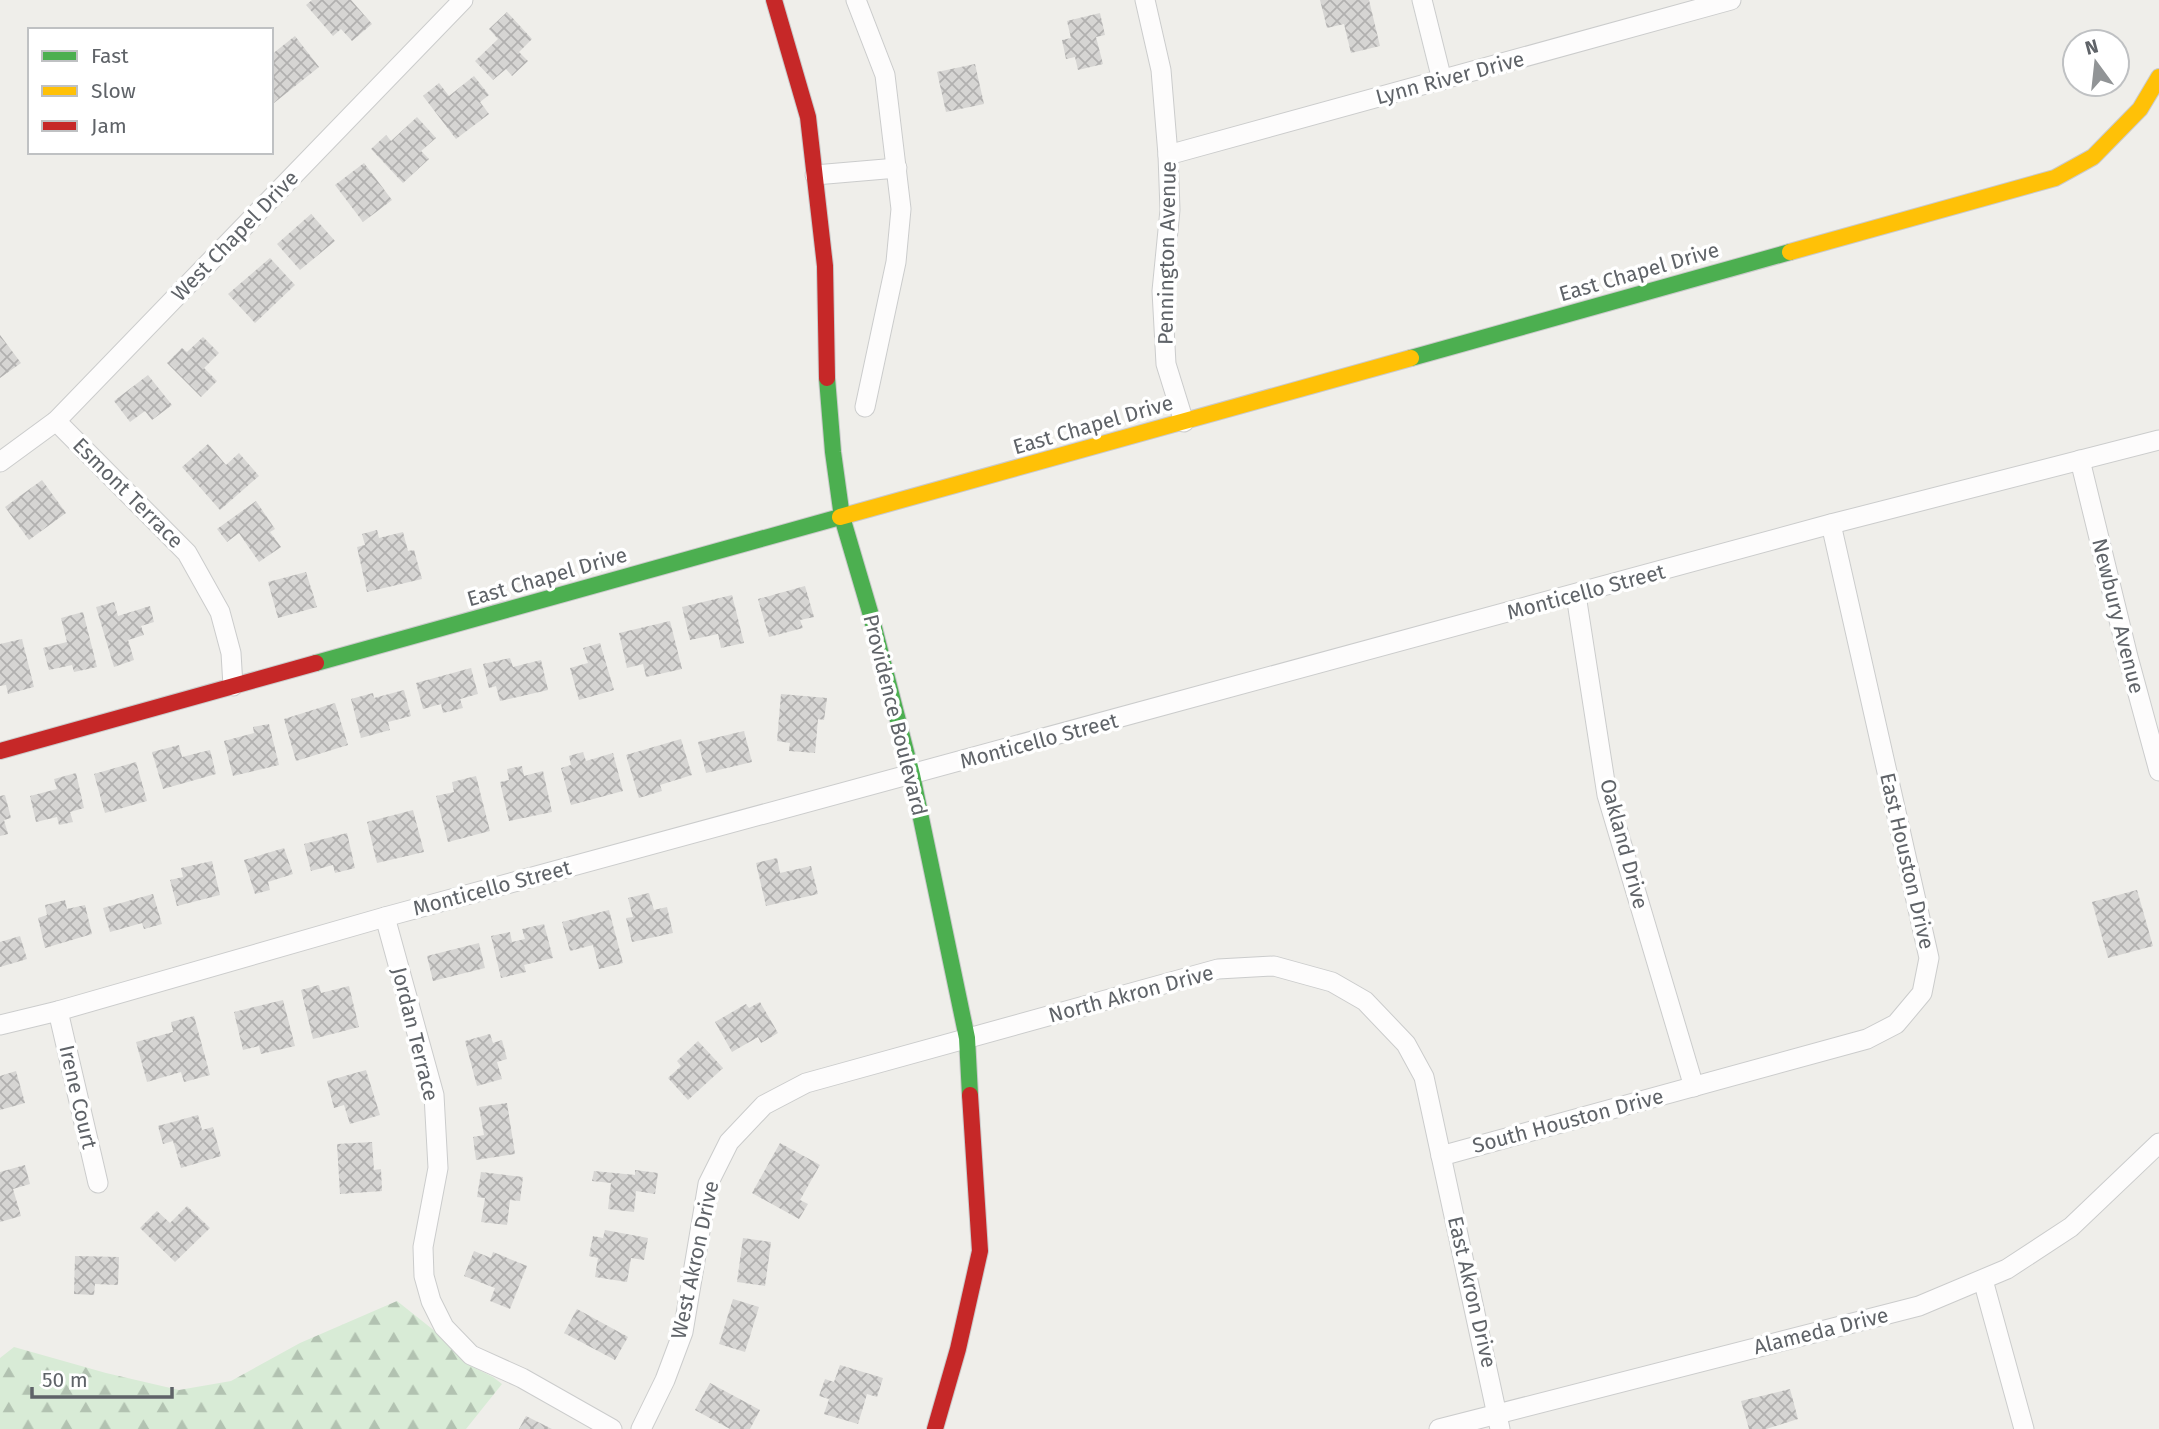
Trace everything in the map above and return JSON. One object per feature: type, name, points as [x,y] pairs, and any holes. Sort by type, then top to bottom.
[{"type":"street","name":"Providence Boulevard","points":[[774,0],[808,117],[825,266],[825,348],[842,517],[870,612],[912,775],[967,1038],[980,1251],[958,1349],[935,1429]]},
{"type":"street","points":[[856,0],[885,75],[901,209],[896,262],[865,407]]},
{"type":"street","name":"Pennington Avenue","points":[[1145,0],[1161,70],[1168,155],[1170,211],[1162,291],[1166,364],[1184,422]]},
{"type":"street","points":[[1422,0],[1442,80]]},
{"type":"street","name":"Lynn River Drive","points":[[1168,155],[1730,0]]},
{"type":"street","name":"West Chapel Drive","points":[[0,462],[57,421],[458,1]]},
{"type":"street","name":"East Chapel Drive","points":[[0,751],[2055,178],[2093,157],[2140,109],[2159,77]]},
{"type":"street","points":[[815,175],[897,168]]},
{"type":"street","name":"Esmont Terrace","points":[[57,421],[187,552],[220,612],[231,653],[233,686]]},
{"type":"street","points":[[2080,460],[2159,440]]},
{"type":"street","name":"Monticello Street","points":[[0,1025],[58,1011],[385,917],[1831,524],[2080,460]]},
{"type":"street","name":"Newbury Avenue","points":[[2080,460],[2127,657],[2159,771]]},
{"type":"street","name":"East Houston Drive","points":[[1694,1087],[1867,1039],[1896,1024],[1922,993],[1929,958],[1831,524]]},
{"type":"street","name":"Oakland Drive","points":[[1576,595],[1607,795],[1694,1087]]},
{"type":"street","name":"Jordan Terrace","points":[[385,917],[434,1095],[438,1168],[422,1247],[424,1276],[431,1301],[444,1327],[471,1355],[522,1378],[612,1429]]},
{"type":"street","name":"North Akron Drive","points":[[967,1038],[1218,969],[1273,967],[1332,982],[1365,1002],[1406,1044],[1424,1077],[1441,1156]]},
{"type":"street","name":"Irene Court","points":[[58,1011],[98,1183]]},
{"type":"street","name":"West Akron Drive","points":[[640,1429],[665,1380],[683,1332],[708,1184],[729,1142],[764,1105],[806,1083],[967,1038]]},
{"type":"street","name":"South Houston Drive","points":[[1441,1156],[1694,1087]]},
{"type":"street","name":"Alameda Drive","points":[[1439,1429],[1500,1421],[1919,1306],[2007,1269],[2071,1227],[2159,1143]]},
{"type":"street","name":"East Akron Drive","points":[[1441,1156],[1500,1421]]},
{"type":"street","points":[[1983,1280],[2024,1429]]},
{"type":"green space","points":[[397,1301],[436,1332],[465,1363],[502,1384],[466,1429],[0,1429],[0,1358],[14,1347],[179,1390],[231,1381],[300,1343]]},
{"type":"building","points":[[312,0],[351,0],[372,24],[352,41],[341,29],[333,36],[306,5]]},
{"type":"building","points":[[1320,0],[1369,0],[1380,46],[1351,53],[1344,24],[1327,28]]},
{"type":"building","points":[[507,12],[532,39],[519,52],[528,61],[512,76],[506,69],[493,80],[475,61],[498,39],[489,29]]},
{"type":"building","points":[[1100,13],[1105,35],[1096,37],[1103,64],[1078,70],[1075,57],[1066,59],[1062,40],[1071,38],[1067,21]]},
{"type":"building","points":[[295,36],[319,67],[274,103],[273,102],[273,53]]},
{"type":"building","points":[[975,64],[984,104],[946,112],[937,72]]},
{"type":"building","points":[[474,76],[489,95],[480,102],[489,114],[456,139],[423,96],[439,83],[449,96]]},
{"type":"building","points":[[417,117],[436,138],[421,151],[429,159],[403,183],[371,149],[386,135],[391,141]]},
{"type":"building","points":[[364,163],[392,200],[363,222],[335,185]]},
{"type":"building","points":[[311,214],[335,241],[300,270],[277,244]]},
{"type":"building","points":[[270,258],[295,285],[255,323],[228,294]]},
{"type":"building","points":[[0,335],[21,363],[0,378]]},
{"type":"building","points":[[203,337],[219,353],[204,368],[217,381],[201,397],[167,363],[182,348],[187,352]]},
{"type":"building","points":[[148,375],[172,405],[152,420],[145,411],[130,422],[114,401]]},
{"type":"building","points":[[208,444],[226,465],[239,453],[259,476],[220,510],[182,467]]},
{"type":"building","points":[[42,480],[66,513],[29,540],[5,507]]},
{"type":"building","points":[[256,501],[275,529],[270,532],[281,547],[259,562],[239,533],[227,542],[217,529]]},
{"type":"building","points":[[377,530],[379,538],[403,532],[408,551],[414,550],[422,579],[367,592],[357,547],[365,545],[362,534]]},
{"type":"building","points":[[306,572],[317,607],[278,618],[268,582]]},
{"type":"building","points":[[805,586],[814,617],[800,620],[803,628],[769,637],[758,599]]},
{"type":"building","points":[[732,595],[744,643],[721,648],[718,634],[690,640],[682,607]]},
{"type":"building","points":[[114,602],[118,616],[150,606],[154,622],[141,626],[144,635],[128,640],[134,660],[114,667],[96,607]]},
{"type":"building","points":[[83,612],[97,667],[74,672],[72,665],[49,670],[43,648],[67,642],[61,618]]},
{"type":"building","points":[[670,621],[682,669],[646,677],[643,664],[627,668],[619,633]]},
{"type":"building","points":[[22,639],[34,687],[8,694],[6,685],[0,686],[0,644]]},
{"type":"building","points":[[600,643],[614,690],[579,700],[570,668],[588,663],[583,648]]},
{"type":"building","points":[[510,658],[513,667],[541,660],[548,690],[500,701],[496,686],[489,688],[483,664]]},
{"type":"building","points":[[471,668],[478,694],[460,699],[463,708],[443,713],[441,704],[423,709],[416,683]]},
{"type":"building","points":[[404,690],[411,716],[388,722],[390,730],[361,738],[351,699],[373,693],[374,698]]},
{"type":"building","points":[[781,694],[827,698],[824,720],[818,719],[815,753],[789,751],[790,743],[777,741]]},
{"type":"building","points":[[335,703],[348,745],[296,761],[284,719]]},
{"type":"building","points":[[269,724],[279,765],[233,776],[224,741],[254,733],[253,727]]},
{"type":"building","points":[[744,731],[752,762],[706,773],[698,742]]},
{"type":"building","points":[[681,739],[692,775],[660,785],[662,791],[639,798],[626,755]]},
{"type":"building","points":[[179,745],[182,757],[210,750],[216,774],[163,789],[152,752]]},
{"type":"building","points":[[583,752],[586,761],[613,753],[623,791],[571,805],[561,768],[571,765],[569,756]]},
{"type":"building","points":[[136,762],[147,801],[105,813],[94,774]]},
{"type":"building","points":[[522,766],[524,776],[543,771],[552,812],[509,821],[500,782],[509,780],[507,769]]},
{"type":"building","points":[[76,773],[84,808],[70,812],[73,822],[59,825],[57,817],[36,822],[30,796],[57,789],[54,779]]},
{"type":"building","points":[[476,776],[490,831],[448,842],[436,796],[454,792],[452,782]]},
{"type":"building","points":[[5,795],[11,818],[4,820],[8,834],[0,836],[0,796]]},
{"type":"building","points":[[413,810],[424,852],[377,863],[367,822]]},
{"type":"building","points":[[347,833],[355,868],[335,873],[333,865],[311,871],[304,844]]},
{"type":"building","points":[[284,848],[293,874],[268,882],[270,890],[255,894],[244,860]]},
{"type":"building","points":[[777,858],[780,873],[811,866],[818,894],[766,906],[756,863]]},
{"type":"building","points":[[212,861],[220,895],[177,906],[170,880],[183,877],[181,868]]},
{"type":"building","points":[[2137,890],[2153,946],[2108,958],[2092,902]]},
{"type":"building","points":[[649,893],[654,910],[667,907],[673,933],[632,942],[626,918],[633,917],[628,898]]},
{"type":"building","points":[[153,894],[162,924],[144,929],[142,923],[110,932],[103,908]]},
{"type":"building","points":[[65,900],[67,909],[85,905],[92,934],[45,948],[38,918],[47,915],[45,905]]},
{"type":"building","points":[[609,910],[623,963],[599,969],[593,945],[570,951],[562,922]]},
{"type":"building","points":[[544,924],[553,958],[524,965],[526,972],[501,978],[491,936],[510,932],[512,942],[525,939],[522,929]]},
{"type":"building","points":[[20,936],[27,959],[0,967],[0,942]]},
{"type":"building","points":[[479,943],[485,968],[433,981],[427,956]]},
{"type":"building","points":[[319,985],[321,993],[349,986],[359,1027],[313,1039],[301,990]]},
{"type":"building","points":[[283,1000],[295,1046],[261,1054],[259,1046],[243,1050],[234,1012]]},
{"type":"building","points":[[760,1002],[778,1033],[761,1043],[758,1037],[732,1052],[715,1022],[746,1004],[749,1008]]},
{"type":"building","points":[[194,1016],[210,1075],[184,1082],[181,1072],[147,1082],[136,1042],[173,1032],[171,1022]]},
{"type":"building","points":[[490,1034],[493,1043],[502,1040],[507,1059],[497,1062],[502,1079],[477,1086],[465,1041]]},
{"type":"building","points":[[698,1041],[723,1068],[688,1100],[668,1078],[681,1066],[677,1061]]},
{"type":"building","points":[[366,1070],[380,1115],[350,1124],[344,1105],[334,1108],[327,1081]]},
{"type":"building","points":[[16,1071],[25,1103],[0,1110],[0,1076]]},
{"type":"building","points":[[507,1103],[515,1154],[476,1160],[473,1137],[484,1135],[479,1107]]},
{"type":"building","points":[[198,1115],[202,1130],[213,1127],[221,1156],[181,1168],[173,1141],[163,1144],[158,1126]]},
{"type":"building","points":[[372,1142],[374,1170],[381,1169],[382,1191],[340,1194],[337,1144]]},
{"type":"building","points":[[780,1143],[820,1165],[800,1200],[808,1204],[799,1219],[752,1193]]},
{"type":"building","points":[[25,1165],[30,1184],[13,1189],[21,1216],[0,1222],[0,1172]]},
{"type":"building","points":[[635,1170],[658,1173],[655,1194],[636,1191],[634,1212],[608,1209],[611,1183],[592,1181],[594,1171],[635,1175]]},
{"type":"building","points":[[481,1172],[523,1177],[520,1201],[510,1200],[507,1225],[481,1222],[485,1198],[477,1197]]},
{"type":"building","points":[[187,1206],[210,1228],[175,1262],[140,1228],[157,1211],[170,1223]]},
{"type":"building","points":[[605,1230],[648,1238],[644,1260],[631,1258],[627,1282],[595,1277],[598,1258],[589,1256],[593,1236],[603,1238]]},
{"type":"building","points":[[743,1238],[771,1242],[765,1286],[737,1282]]},
{"type":"building","points":[[474,1251],[491,1258],[493,1252],[527,1266],[510,1309],[490,1301],[495,1288],[464,1276]]},
{"type":"building","points":[[75,1256],[119,1257],[118,1285],[95,1284],[94,1295],[74,1294]]},
{"type":"building","points":[[733,1299],[759,1307],[745,1352],[719,1344]]},
{"type":"building","points":[[577,1309],[628,1337],[615,1360],[564,1333]]},
{"type":"building","points":[[840,1365],[883,1378],[877,1397],[867,1394],[858,1424],[824,1414],[829,1399],[819,1396],[825,1379],[834,1382]]},
{"type":"building","points":[[710,1383],[760,1410],[750,1429],[730,1429],[695,1410]]},
{"type":"building","points":[[1790,1389],[1798,1419],[1766,1429],[1749,1429],[1741,1401]]},
{"type":"building","points":[[526,1416],[552,1429],[519,1429]]},
{"type":"traffic: fast","points":[[1411,358],[1790,252]]},
{"type":"traffic: fast","points":[[827,378],[842,517],[870,612],[912,775],[967,1038],[970,1095]]},
{"type":"traffic: fast","points":[[316,663],[840,517]]},
{"type":"traffic: slow","points":[[1790,252],[2055,178],[2093,157],[2140,109],[2159,77]]},
{"type":"traffic: slow","points":[[840,517],[1411,358]]},
{"type":"traffic: jam","points":[[774,0],[808,117],[825,266],[827,378]]},
{"type":"traffic: jam","points":[[0,751],[316,663]]},
{"type":"traffic: jam","points":[[935,1429],[958,1349],[980,1251],[970,1095]]}]
